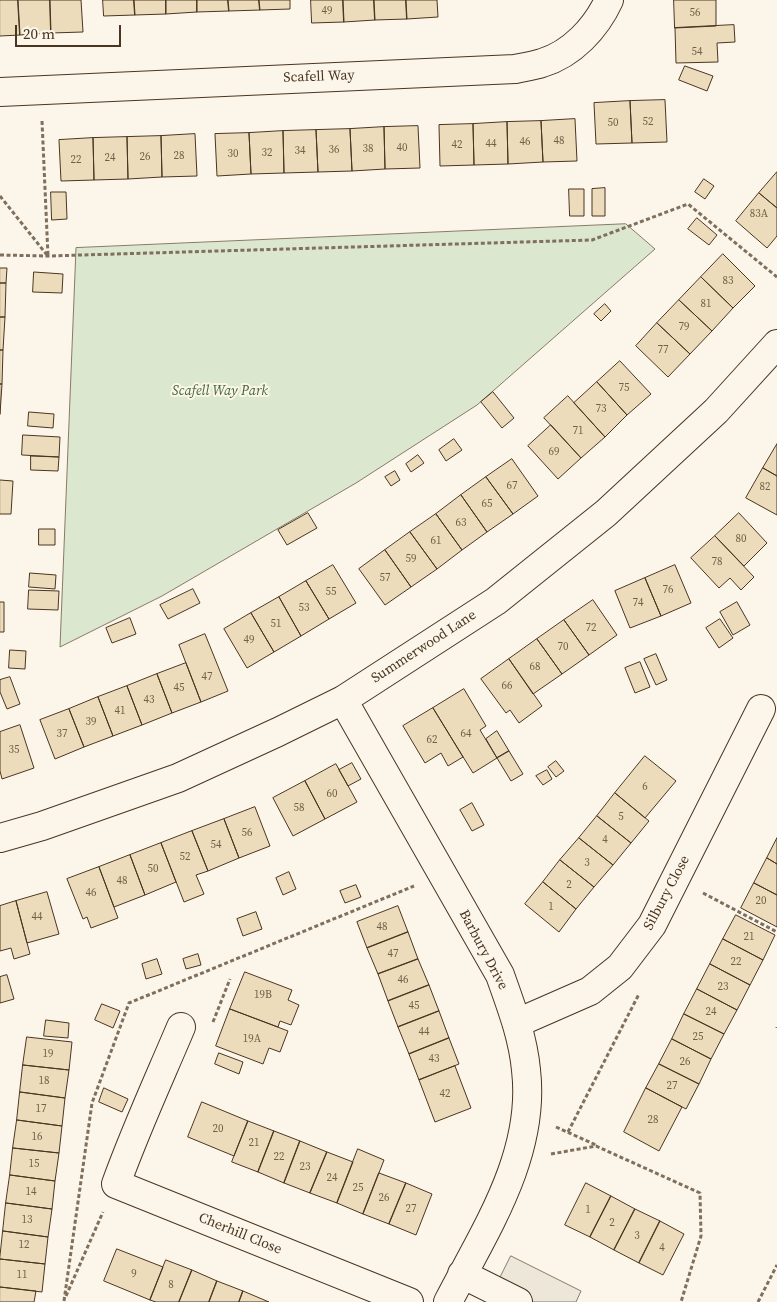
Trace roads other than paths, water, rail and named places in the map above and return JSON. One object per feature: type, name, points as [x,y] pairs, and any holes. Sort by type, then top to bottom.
[{"type":"street","name":"Scafell Way","points":[[0,92],[515,69],[543,63],[570,49],[590,31],[609,0]]},
{"type":"street","name":"Summerwood Lane","points":[[0,838],[42,826],[178,778],[343,700],[496,601],[606,514],[716,410],[777,344]]},
{"type":"street","name":"Barbury Drive","points":[[343,700],[500,975],[517,1023],[527,1071],[526,1114],[517,1161],[500,1200],[448,1302]]},
{"type":"street","name":"Silbury Close","points":[[517,1023],[590,991],[620,967],[652,925],[761,709]]},
{"type":"street","name":"Cherhill Close","points":[[182,1026],[132,1140],[116,1184],[409,1302]]},
{"type":"street","points":[[462,1274],[518,1302]]},
{"type":"park label","name":"Scafell Way Park","points":[[220,391]]}]
